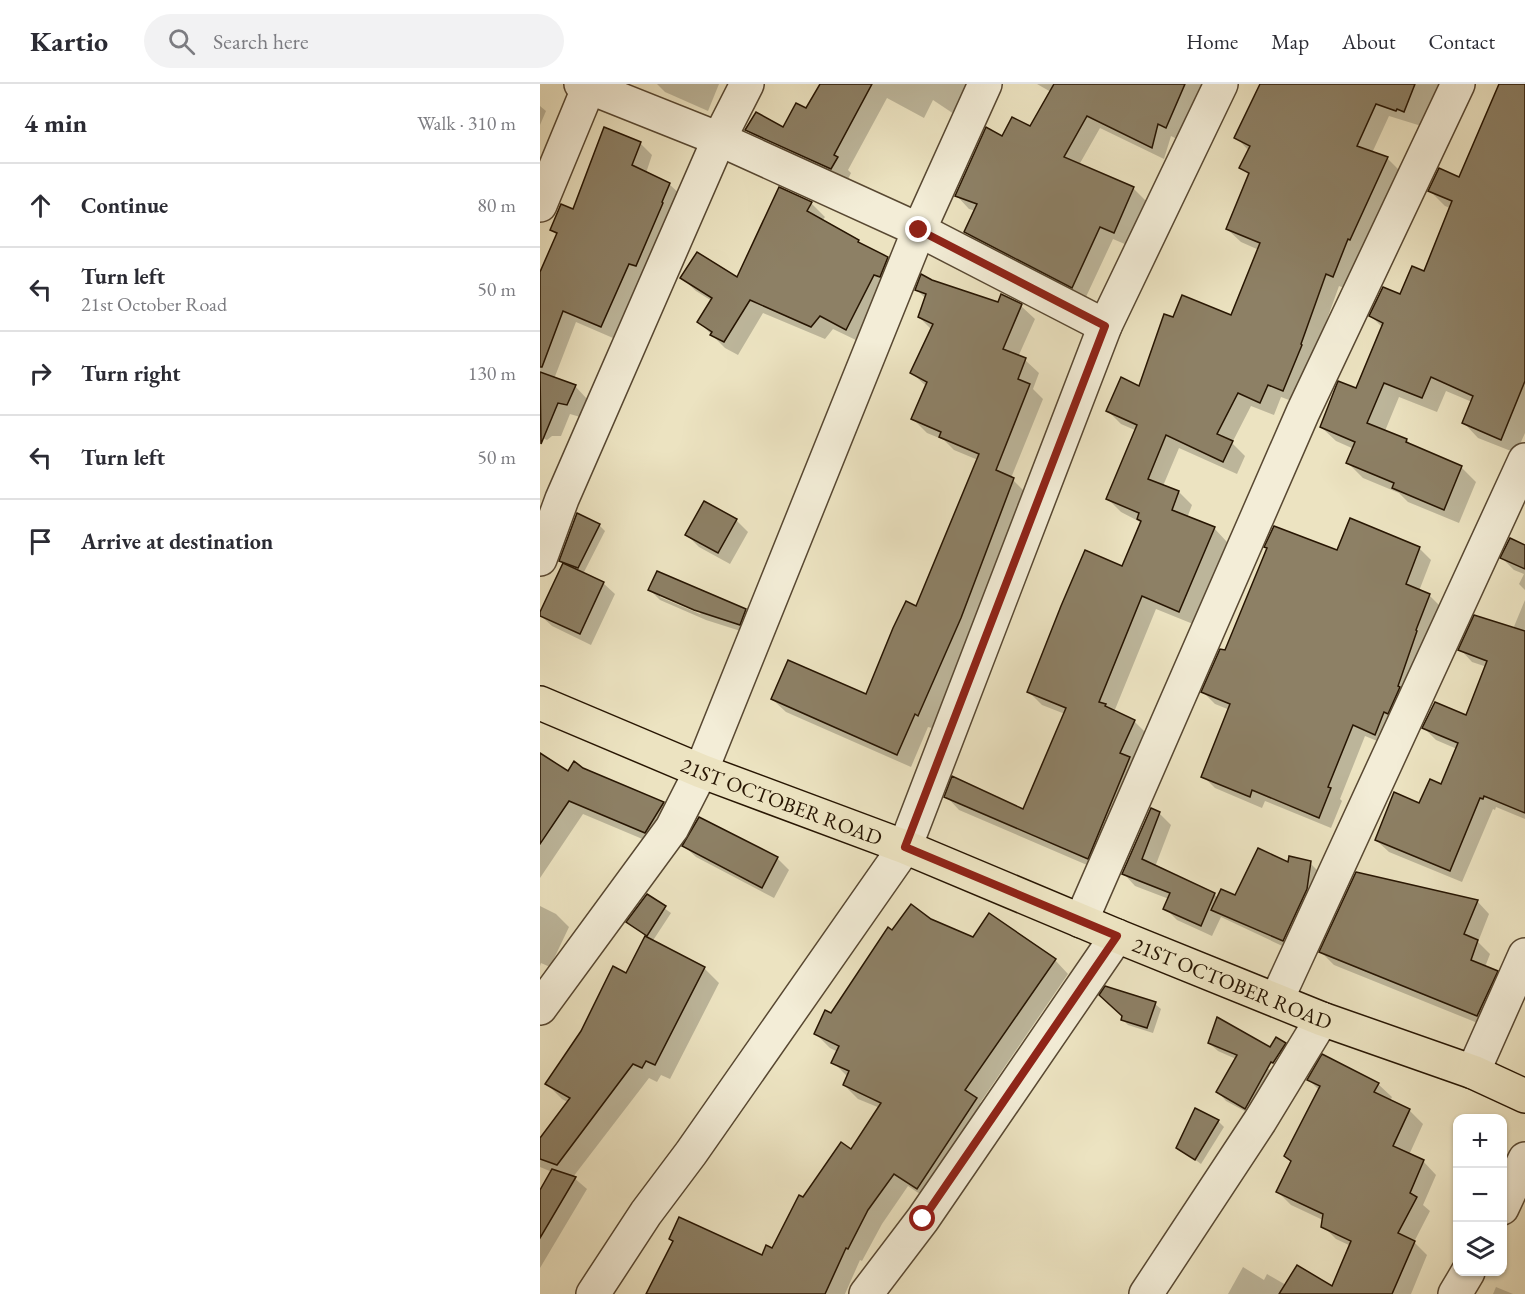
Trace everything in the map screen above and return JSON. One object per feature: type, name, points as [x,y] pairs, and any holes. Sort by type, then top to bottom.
[{"type":"main road","name":"21ST OCTOBER ROAD","points":[[540,703],[701,771],[905,847],[1322,1019],[1473,1072],[1525,1096]]},
{"type":"street","points":[[540,559],[562,499],[719,139],[747,84]]},
{"type":"street","points":[[540,1008],[672,828],[701,771],[919,230],[985,84]]},
{"type":"street","points":[[593,1294],[646,1213],[691,1153],[905,847],[1105,326],[1221,84]]},
{"type":"street","points":[[1081,921],[1303,412],[1458,84]]},
{"type":"street","points":[[540,205],[587,85],[719,139],[919,230],[1105,326]]},
{"type":"street","points":[[1277,999],[1525,460]]},
{"type":"street","points":[[866,1294],[923,1219],[1117,936]]},
{"type":"street","points":[[1473,1072],[1525,955]]},
{"type":"street","points":[[1146,1294],[1260,1121],[1322,1019]]},
{"type":"street","points":[[1507,1199],[1525,1159]]},
{"type":"street","points":[[1455,1294],[1466,1276]]},
{"type":"building","points":[[820,84],[872,84],[834,155],[838,157],[831,169],[745,130],[756,112],[783,127],[796,103],[806,108]]},
{"type":"building","points":[[1054,84],[1185,84],[1166,128],[1158,124],[1152,148],[1087,116],[1064,157],[1134,187],[1114,233],[1100,227],[1072,288],[964,232],[977,204],[955,196],[986,127],[1002,136],[1012,117],[1030,126]]},
{"type":"building","points":[[1260,84],[1415,84],[1404,112],[1376,104],[1357,146],[1388,157],[1350,240],[1348,239],[1333,277],[1326,274],[1302,345],[1283,391],[1268,385],[1260,403],[1238,393],[1217,434],[1233,441],[1223,462],[1166,435],[1148,479],[1179,491],[1172,510],[1215,527],[1179,612],[1142,596],[1099,702],[1135,720],[1120,753],[1130,757],[1088,859],[944,797],[952,776],[1023,809],[1066,708],[1027,692],[1061,606],[1085,550],[1122,566],[1141,521],[1137,519],[1139,513],[1106,499],[1137,425],[1106,411],[1121,377],[1139,386],[1164,314],[1173,317],[1182,295],[1231,315],[1260,243],[1226,229],[1249,173],[1239,168],[1250,146],[1234,138]]},
{"type":"building","points":[[1499,84],[1525,84],[1525,381],[1501,440],[1462,423],[1473,396],[1431,377],[1422,398],[1384,383],[1367,423],[1407,439],[1406,442],[1462,466],[1444,510],[1392,488],[1394,483],[1346,463],[1355,442],[1320,427],[1338,381],[1356,388],[1383,323],[1369,316],[1383,287],[1400,294],[1412,266],[1424,271],[1452,201],[1428,191],[1439,168],[1459,177]]},
{"type":"building","points":[[604,127],[641,142],[632,165],[670,183],[636,266],[629,264],[601,327],[563,311],[542,367],[540,367],[540,272],[557,233],[550,230],[561,204],[573,209]]},
{"type":"building","points":[[779,187],[812,202],[807,211],[888,257],[880,277],[874,275],[846,330],[820,316],[811,327],[750,300],[724,342],[710,335],[712,332],[697,322],[712,298],[680,278],[697,252],[737,277]]},
{"type":"building","points":[[921,274],[932,280],[998,302],[1001,294],[1022,304],[1003,349],[1026,358],[1018,379],[1030,384],[996,470],[1014,478],[961,618],[918,716],[915,714],[897,755],[771,699],[788,660],[866,694],[906,601],[916,606],[979,454],[939,437],[941,432],[911,419],[927,382],[910,373],[933,324],[918,317],[926,294],[915,290]]},
{"type":"building","points":[[540,372],[576,385],[567,405],[558,403],[541,444]]},
{"type":"building","points":[[704,501],[737,519],[718,553],[685,535]]},
{"type":"building","points":[[577,513],[600,524],[578,568],[559,561]]},
{"type":"building","points":[[1350,518],[1420,547],[1406,584],[1430,594],[1416,630],[1398,686],[1400,687],[1388,714],[1384,712],[1375,735],[1353,725],[1328,787],[1331,788],[1319,818],[1252,790],[1250,797],[1201,777],[1230,704],[1201,692],[1220,649],[1225,650],[1274,526],[1337,550]]},
{"type":"building","points":[[1510,538],[1525,545],[1525,569],[1500,558]]},
{"type":"building","points":[[563,563],[604,582],[580,634],[540,616]]},
{"type":"building","points":[[657,571],[746,609],[740,625],[694,610],[648,590]]},
{"type":"building","points":[[1474,615],[1525,631],[1525,813],[1484,796],[1483,799],[1480,798],[1450,871],[1375,840],[1394,792],[1419,803],[1430,779],[1441,784],[1458,743],[1422,728],[1435,702],[1466,715],[1487,661],[1458,650]]},
{"type":"building","points":[[540,753],[568,771],[574,761],[583,768],[664,802],[645,833],[569,801],[540,844]]},
{"type":"building","points":[[1151,808],[1160,812],[1142,859],[1215,893],[1201,926],[1163,909],[1170,893],[1122,874]]},
{"type":"building","points":[[699,817],[778,857],[762,888],[682,846]]},
{"type":"building","points":[[1258,848],[1288,862],[1289,856],[1311,861],[1307,889],[1283,941],[1211,910],[1221,889],[1235,895]]},
{"type":"building","points":[[1356,872],[1478,900],[1464,934],[1478,940],[1471,960],[1498,971],[1477,1016],[1319,952]]},
{"type":"building","points":[[647,894],[666,906],[647,936],[626,922]]},
{"type":"building","points":[[911,904],[931,919],[973,937],[989,913],[1056,959],[965,1090],[977,1098],[917,1189],[894,1174],[868,1210],[848,1249],[846,1248],[825,1294],[646,1294],[673,1241],[669,1239],[679,1217],[762,1255],[766,1245],[772,1248],[799,1195],[803,1197],[841,1142],[851,1149],[881,1103],[843,1085],[849,1071],[831,1063],[839,1046],[814,1034],[825,1010],[831,1013],[888,927],[892,930]]},
{"type":"building","points":[[645,936],[705,967],[655,1065],[646,1061],[642,1068],[633,1064],[557,1165],[540,1159],[540,1138],[570,1098],[545,1084],[581,1031],[613,966],[626,973]]},
{"type":"building","points":[[1105,986],[1156,1002],[1147,1028],[1121,1020],[1122,1016],[1099,995]]},
{"type":"building","points":[[1217,1017],[1270,1047],[1276,1037],[1286,1043],[1273,1063],[1271,1062],[1245,1109],[1216,1092],[1237,1055],[1208,1043]]},
{"type":"building","points":[[1322,1054],[1379,1083],[1374,1092],[1410,1109],[1393,1146],[1424,1160],[1410,1193],[1417,1197],[1398,1233],[1415,1241],[1392,1294],[1279,1294],[1297,1265],[1332,1286],[1351,1241],[1321,1227],[1323,1214],[1276,1192],[1291,1161],[1284,1156],[1320,1086],[1307,1080]]},
{"type":"building","points":[[1195,1108],[1219,1120],[1195,1160],[1176,1148]]},
{"type":"building","points":[[552,1169],[576,1177],[540,1238],[540,1190]]},
{"type":"route","points":[[919,230],[1105,326],[905,847],[1117,936],[923,1219]]}]
